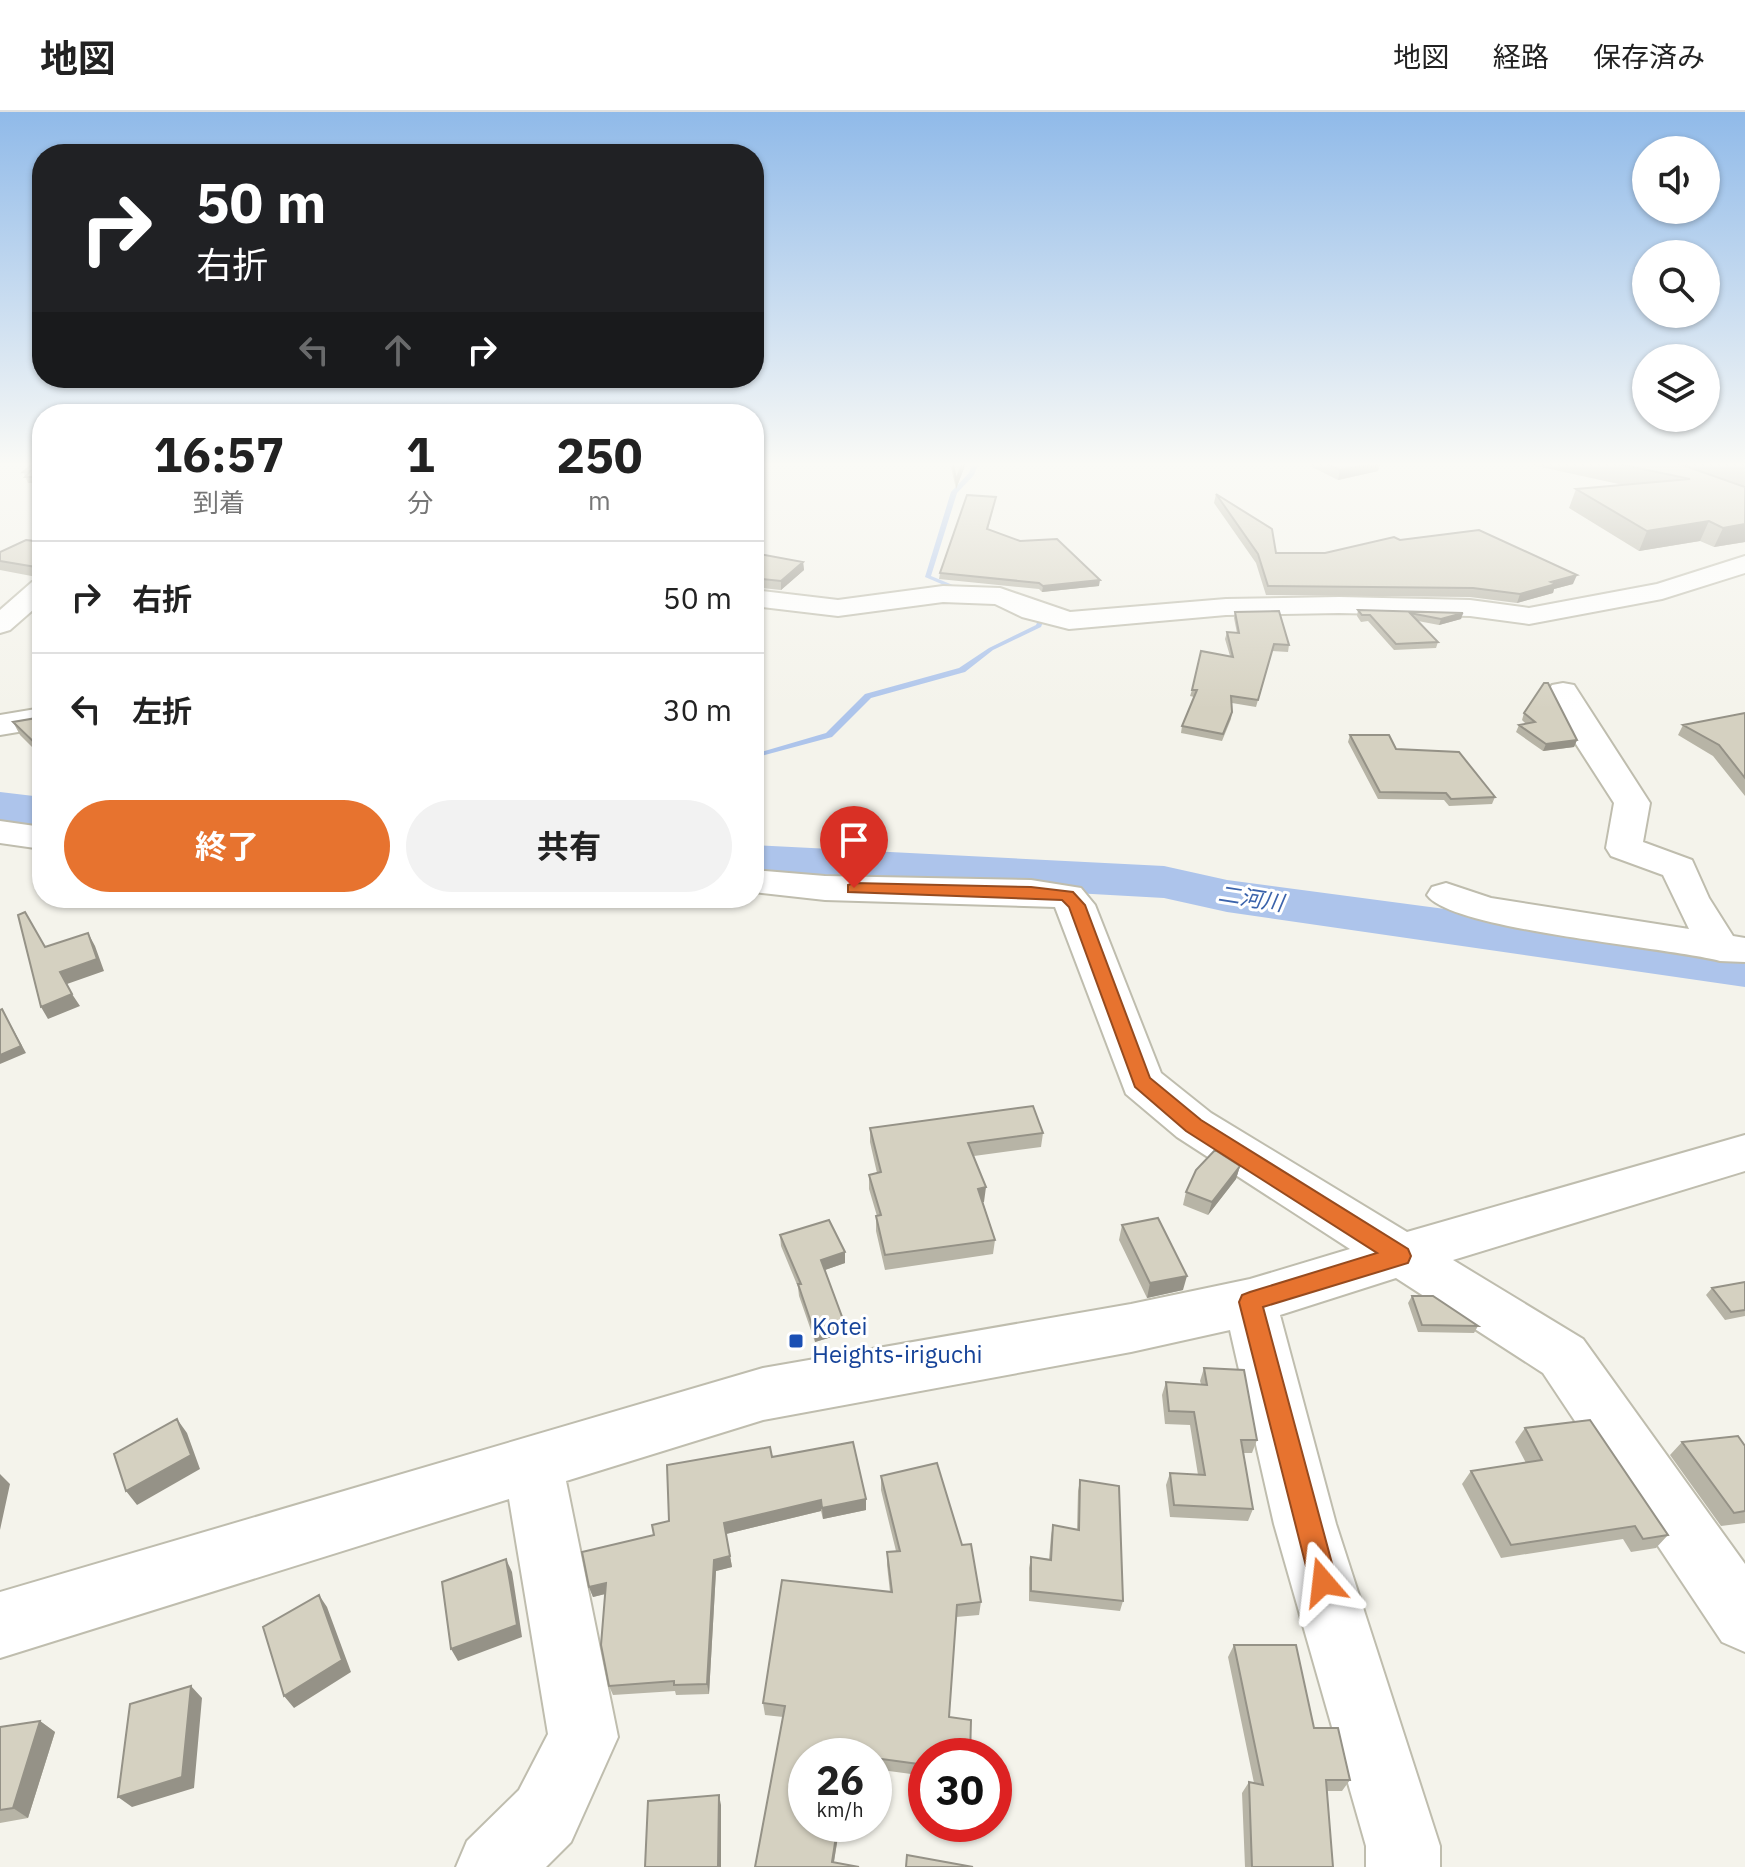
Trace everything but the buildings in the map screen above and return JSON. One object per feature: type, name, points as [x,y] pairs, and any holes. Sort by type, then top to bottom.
[{"type":"street","points":[[764,599],[838,608],[943,594],[1000,596],[1032,611],[1069,621],[1226,607],[1339,605],[1470,608],[1529,616],[1662,591],[1745,564]]},
{"type":"street","points":[[0,624],[32,597]]},
{"type":"street","points":[[1563,692],[1592,744],[1632,803],[1624,848],[1679,868],[1690,898],[1732,950]]},
{"type":"street","points":[[0,725],[32,720]]},
{"type":"street","points":[[0,832],[32,837]]},
{"type":"street","points":[[764,882],[825,888],[1031,892],[1067,896],[1076,905],[1142,1082],[1194,1125],[1563,1356],[1745,1619]]},
{"type":"street","points":[[1446,895],[1484,909],[1732,950]]},
{"type":"street","points":[[0,1625],[763,1394],[1131,1328],[1250,1302],[1608,1191],[1745,1153]]},
{"type":"street","points":[[1250,1302],[1305,1524],[1403,1846],[1403,1867]]},
{"type":"street","points":[[493,1867],[545,1816],[583,1737],[533,1463]]},
{"type":"waterway","points":[[938,545],[928,577],[958,589]]},
{"type":"waterway","points":[[764,753],[829,735],[868,696],[962,670],[991,649],[1039,626],[1045,610]]},
{"type":"waterway","name":"二河川","points":[[0,807],[32,811]]},
{"type":"waterway","name":"二河川","points":[[764,861],[1164,882],[1227,896],[1745,968]]},
{"type":"place","name":"Kotei Heights-iriguchi","points":[[796,1341]]},
{"type":"route","points":[[854,888],[1031,892],[1067,896],[1076,905],[1142,1082],[1194,1125],[1400,1256],[1250,1302],[1305,1524],[1323,1582]]}]
